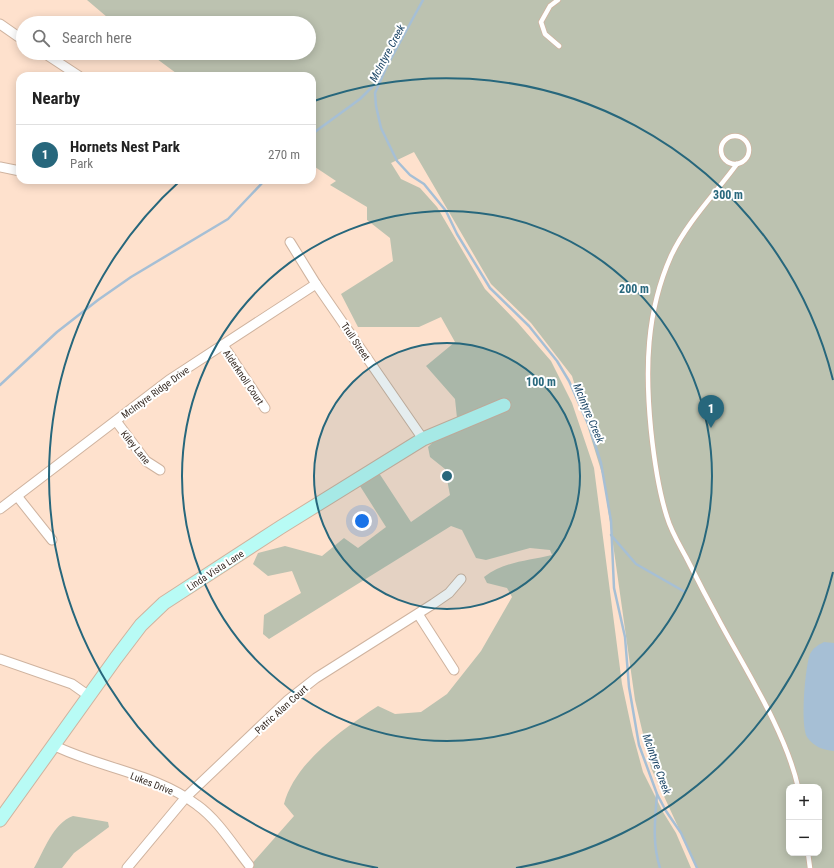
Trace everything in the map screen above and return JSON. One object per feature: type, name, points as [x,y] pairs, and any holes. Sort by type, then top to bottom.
[{"type":"street","points":[[0,24],[16,35]]},
{"type":"street","points":[[55,60],[73,72]]},
{"type":"street","points":[[0,167],[16,170]]},
{"type":"street","name":"Trull Street","points":[[290,242],[316,284],[424,439]]},
{"type":"street","name":"McIntyre Ridge Drive","points":[[0,509],[169,380],[316,284]]},
{"type":"street","name":"Alderknoll Court","points":[[223,345],[265,408]]},
{"type":"street","name":"Linda Vista Lane","points":[[2,813],[141,625],[164,603],[281,527],[424,439],[504,405]]},
{"type":"street","name":"Kiley Lane","points":[[116,421],[146,462],[160,470]]},
{"type":"street","points":[[17,496],[52,540]]},
{"type":"street","name":"Patric Alan Court","points":[[126,868],[186,797],[303,688],[449,593],[461,579]]},
{"type":"street","points":[[418,614],[454,670]]},
{"type":"street","points":[[0,659],[72,684],[89,696]]},
{"type":"street","name":"Lukes Drive","points":[[53,745],[69,753],[164,786],[186,797],[210,816],[249,865]]},
{"type":"lane","points":[[558,0],[550,6],[541,22],[545,34],[559,46]]},
{"type":"lane","points":[[737,164],[728,162],[721,152],[726,140],[735,136],[744,139],[749,148],[748,157],[744,161],[737,164],[685,232],[672,255],[663,276],[651,324],[647,353],[647,398],[656,470],[667,518],[704,593],[757,690],[787,754],[797,784]]},
{"type":"lane","points":[[808,856],[810,868]]},
{"type":"green space","points":[[87,0],[834,0],[834,868],[697,868],[651,768],[635,700],[604,480],[572,376],[531,323],[491,284],[414,152],[391,163],[401,179],[420,188],[437,207],[485,289],[518,323],[551,361],[572,403],[594,468],[622,684],[633,735],[643,772],[663,812],[676,833],[691,868],[248,868],[294,816],[284,804],[290,789],[298,774],[322,748],[350,725],[378,706],[395,714],[421,712],[447,694],[481,651],[512,597],[507,588],[487,583],[484,577],[500,568],[517,562],[552,555],[550,550],[530,548],[486,560],[476,558],[462,530],[451,526],[269,639],[263,634],[264,615],[301,593],[292,571],[268,576],[253,564],[258,553],[285,546],[322,556],[344,538],[358,548],[386,527],[360,486],[379,473],[411,522],[450,495],[445,469],[430,457],[428,447],[457,418],[455,399],[426,366],[455,342],[441,317],[419,327],[358,327],[341,294],[393,261],[390,238],[367,220],[367,207],[330,185],[336,181],[316,168],[316,72],[175,72],[158,60],[316,60],[316,16],[106,16]]},
{"type":"green space","points":[[73,816],[108,822],[109,827],[74,853],[62,868],[34,868],[45,846],[55,831],[66,820]]},
{"type":"water","points":[[824,642],[834,643],[834,751],[819,747],[807,737],[804,721],[804,696],[808,661],[813,650]]},
{"type":"waterway","name":"McIntyre Creek","points":[[423,0],[387,66],[375,93],[376,106],[381,128],[397,161],[410,175],[424,184],[446,211],[457,234],[490,288],[529,326],[557,361],[569,381],[589,426],[601,463],[611,521],[614,588],[625,637],[629,687],[639,745],[657,794],[666,811],[681,833],[697,868]]},
{"type":"waterway","points":[[316,131],[360,99],[380,79]]},
{"type":"waterway","points":[[0,385],[57,332],[98,300],[131,277],[228,219],[261,184]]},
{"type":"waterway","points":[[611,535],[636,564],[685,592]]},
{"type":"waterway","points":[[657,794],[655,840],[657,859],[660,868]]},
{"type":"place","name":"Hornets Nest Park","points":[[711,428]]}]
